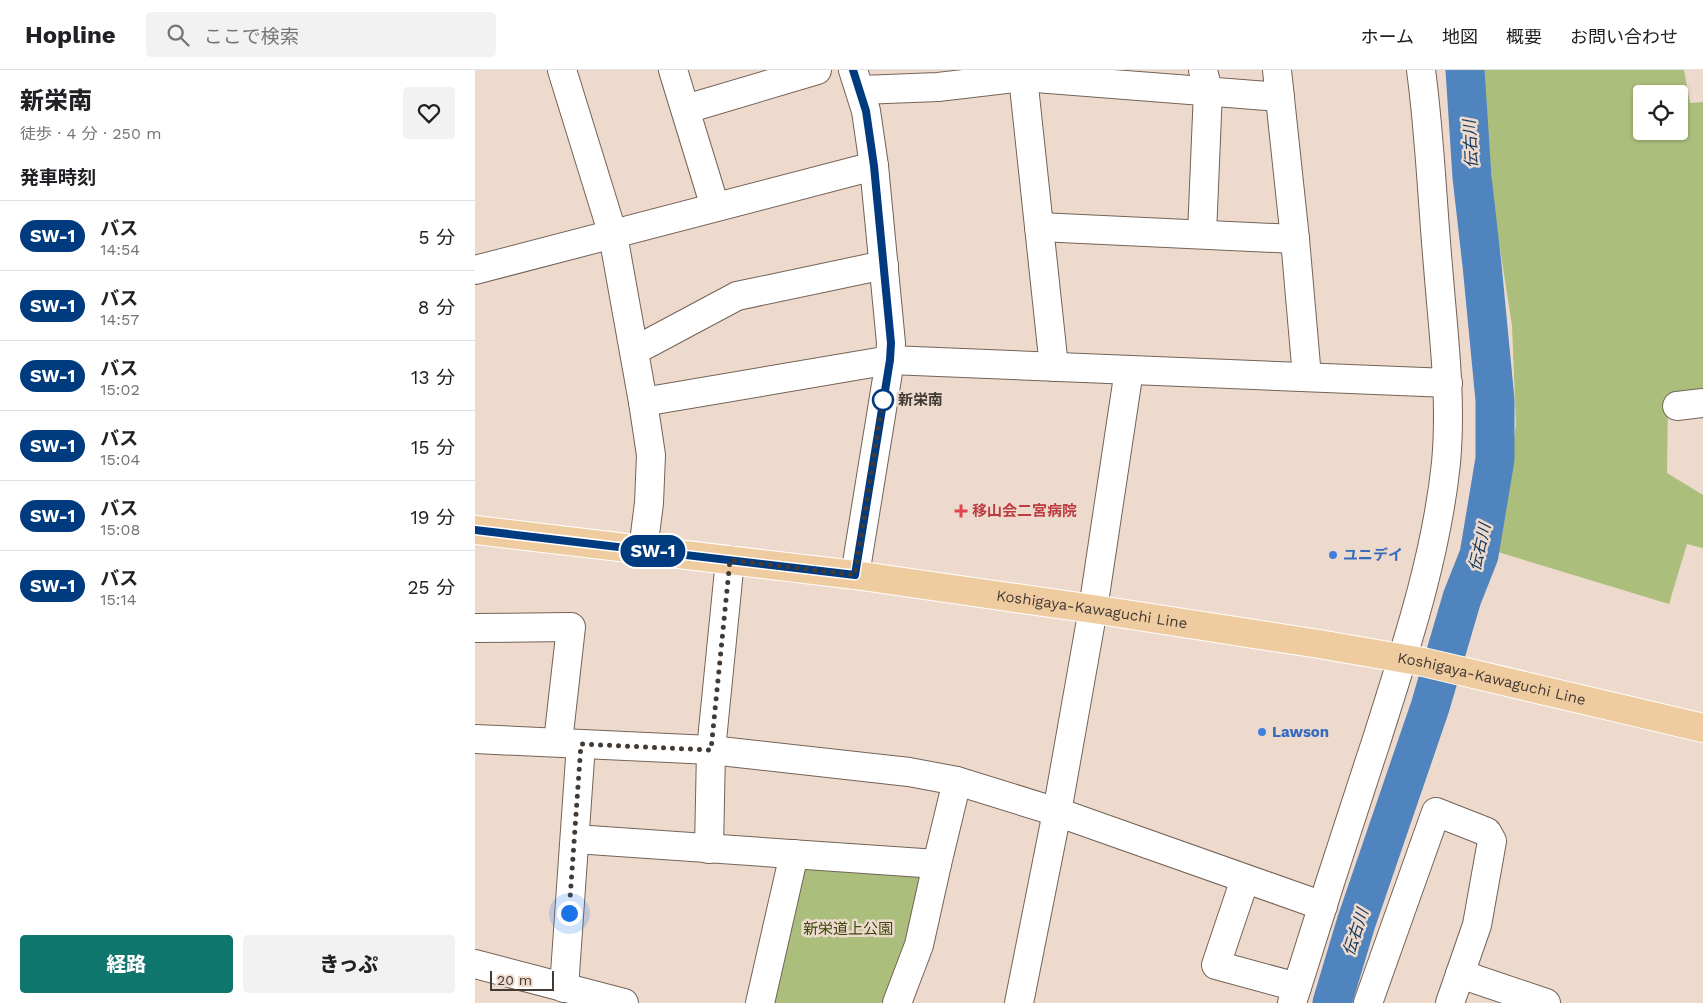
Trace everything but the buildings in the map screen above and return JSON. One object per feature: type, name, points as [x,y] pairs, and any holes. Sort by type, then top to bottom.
[{"type":"main road","name":"Koshigaya-Kawaguchi Line","points":[[475,530],[855,575],[1093,609],[1413,660],[1703,728]]},
{"type":"street","points":[[562,70],[613,235],[643,402],[651,455],[649,503],[643,550]]},
{"type":"street","points":[[673,70],[715,207]]},
{"type":"street","points":[[686,109],[771,76],[817,70]]},
{"type":"street","points":[[1277,70],[1307,377]]},
{"type":"street","points":[[1245,879],[1216,965],[1295,995],[1323,906],[1413,660],[1423,589],[1434,544],[1446,461],[1448,382],[1429,126],[1421,70]]},
{"type":"street","points":[[855,575],[890,360],[891,343],[874,166],[866,111],[857,80],[938,87],[1021,74],[1206,81],[1280,97]]},
{"type":"street","points":[[1021,74],[1054,366]]},
{"type":"street","points":[[1202,234],[1206,81]]},
{"type":"street","points":[[475,270],[874,166]]},
{"type":"street","points":[[1039,226],[1295,239]]},
{"type":"street","points":[[634,351],[737,296],[884,265]]},
{"type":"street","points":[[643,402],[890,360],[1448,382]]},
{"type":"street","points":[[1019,1003],[1057,812],[1093,609],[1129,370]]},
{"type":"street","points":[[1677,406],[1703,403]]},
{"type":"street","points":[[709,849],[711,750],[730,560]]},
{"type":"street","points":[[475,628],[571,627],[569,743],[575,839],[564,988]]},
{"type":"street","points":[[475,739],[711,750],[909,772],[957,781],[1057,812],[1323,906]]},
{"type":"street","points":[[897,1003],[919,945],[957,781]]},
{"type":"street","points":[[1368,1003],[1436,812],[1487,832],[1492,841],[1477,925],[1450,1003]]},
{"type":"street","points":[[575,839],[937,864]]},
{"type":"street","points":[[760,1003],[794,854]]},
{"type":"street","points":[[475,964],[624,1003]]},
{"type":"street","points":[[1460,974],[1546,1003]]},
{"type":"green space","points":[[1482,70],[1684,70],[1687,85],[1633,85],[1633,140],[1688,140],[1688,92],[1690,103],[1703,102],[1703,392],[1668,396],[1667,473],[1703,495],[1703,548],[1687,544],[1669,604],[1498,552],[1516,425],[1512,326],[1495,216]]},
{"type":"green space","name":"新栄道上公園","points":[[807,864],[917,871],[924,879],[911,938],[886,1003],[765,1003],[799,871]]},
{"type":"waterway","name":"伝右川","points":[[1332,1003],[1356,923],[1430,707],[1462,598],[1479,555],[1495,459],[1495,400],[1472,177],[1465,70]]},
{"type":"bus line","name":"SW-1","points":[[475,530],[855,575],[890,360],[891,343],[874,166],[866,111],[861,90],[853,70]]},
{"type":"place","name":"新栄南","points":[[883,400]]},
{"type":"place","name":"移山会二宮病院","points":[[961,511]]},
{"type":"place","name":"ユニデイ","points":[[1333,555]]},
{"type":"place","name":"Lawson","points":[[1262,732]]},
{"type":"route","points":[[569,913],[581,744],[711,750],[730,560],[855,575],[883,400]]}]
